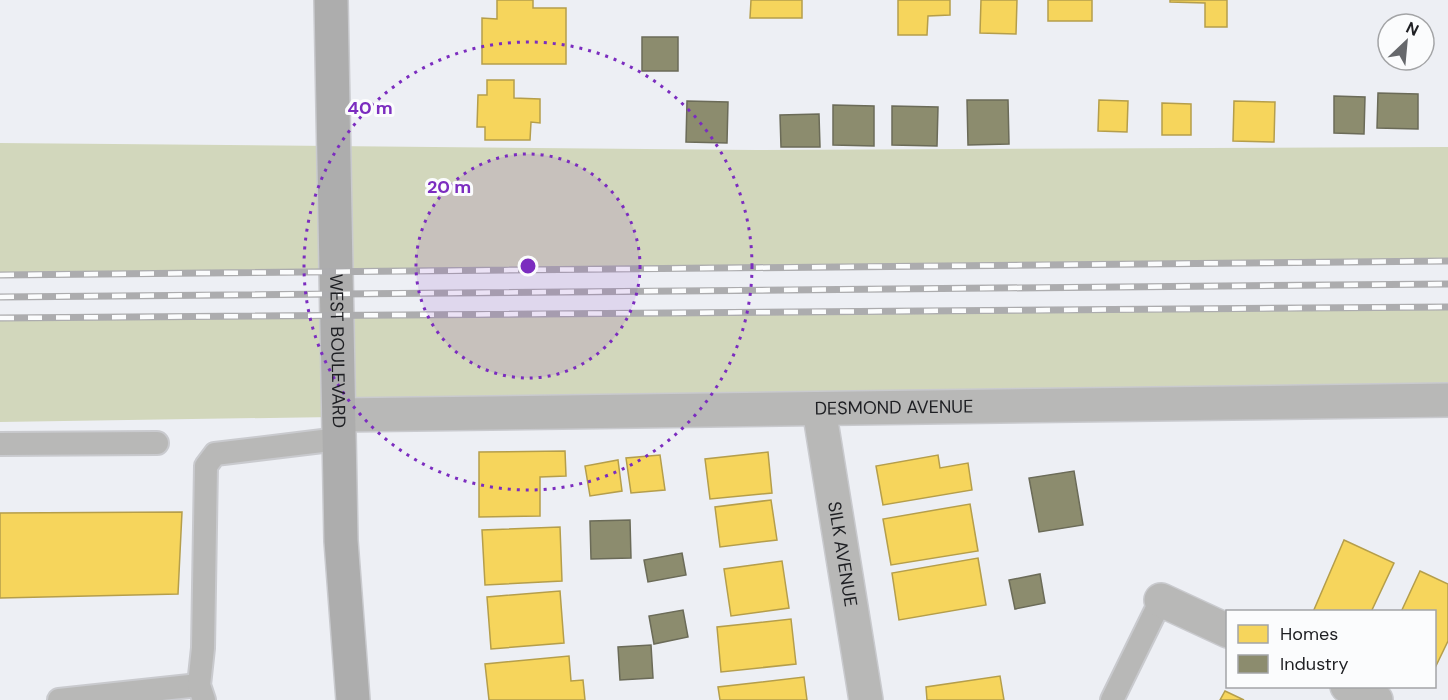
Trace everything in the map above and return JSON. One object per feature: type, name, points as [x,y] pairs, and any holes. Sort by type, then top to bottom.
[{"type":"main road","name":"WEST BOULEVARD","points":[[331,0],[341,541],[353,700]]},
{"type":"street","name":"DESMOND AVENUE","points":[[339,427],[819,409],[1448,400]]},
{"type":"street","name":"SILK AVENUE","points":[[819,409],[866,700]]},
{"type":"street","points":[[1161,600],[1226,631]]},
{"type":"street","points":[[1349,688],[1376,700]]},
{"type":"lane","points":[[59,700],[201,693],[206,466],[215,454],[339,427]]},
{"type":"lane","points":[[0,444],[157,443]]},
{"type":"lane","points":[[1112,700],[1161,600]]},
{"type":"green space","points":[[0,143],[756,150],[1448,147],[1448,261],[0,275]]},
{"type":"green space","points":[[1448,307],[1448,400],[0,422],[0,318]]},
{"type":"building: Homes","points":[[497,0],[533,0],[533,8],[566,8],[566,64],[482,64],[482,18],[497,19]]},
{"type":"building: Homes","points":[[751,0],[802,0],[802,18],[750,18]]},
{"type":"building: Homes","points":[[898,0],[950,0],[950,15],[928,16],[927,35],[898,35]]},
{"type":"building: Homes","points":[[981,0],[1017,0],[1016,34],[980,33]]},
{"type":"building: Homes","points":[[1048,0],[1092,0],[1092,21],[1048,21]]},
{"type":"building: Homes","points":[[1170,0],[1227,0],[1227,27],[1205,27],[1205,3],[1170,2]]},
{"type":"building: Homes","points":[[487,80],[514,80],[514,98],[540,99],[540,123],[531,122],[530,140],[485,140],[485,127],[477,127],[478,95],[487,95]]},
{"type":"building: Homes","points":[[1099,100],[1128,101],[1127,132],[1098,131]]},
{"type":"building: Homes","points":[[1234,101],[1275,102],[1274,142],[1233,141]]},
{"type":"building: Homes","points":[[1162,103],[1191,104],[1191,135],[1162,135]]},
{"type":"building: Homes","points":[[565,451],[566,476],[540,477],[540,516],[479,517],[479,452]]},
{"type":"building: Homes","points":[[768,452],[772,493],[710,499],[705,459]]},
{"type":"building: Homes","points":[[660,455],[665,490],[631,493],[626,458]]},
{"type":"building: Homes","points":[[938,455],[940,468],[968,463],[972,490],[883,505],[876,466]]},
{"type":"building: Homes","points":[[618,460],[622,491],[590,496],[585,466]]},
{"type":"building: Homes","points":[[771,500],[777,540],[720,547],[715,507]]},
{"type":"building: Homes","points":[[970,504],[978,551],[891,565],[883,519]]},
{"type":"building: Homes","points":[[182,512],[178,594],[0,598],[0,513]]},
{"type":"building: Homes","points":[[560,527],[562,581],[485,585],[482,530]]},
{"type":"building: Homes","points":[[1344,540],[1394,563],[1372,610],[1314,610]]},
{"type":"building: Homes","points":[[978,558],[986,605],[899,620],[892,573]]},
{"type":"building: Homes","points":[[782,561],[789,608],[731,616],[724,569]]},
{"type":"building: Homes","points":[[1420,571],[1448,584],[1448,641],[1436,666],[1436,610],[1402,610]]},
{"type":"building: Homes","points":[[560,591],[564,643],[491,649],[487,597]]},
{"type":"building: Homes","points":[[791,619],[796,664],[721,672],[717,627]]},
{"type":"building: Homes","points":[[569,656],[571,681],[583,680],[585,700],[489,700],[485,664]]},
{"type":"building: Homes","points":[[1000,676],[1004,700],[927,700],[926,687]]},
{"type":"building: Homes","points":[[804,677],[807,700],[720,700],[718,687]]},
{"type":"building: Homes","points":[[1225,691],[1244,700],[1220,700]]},
{"type":"building: Industry","points":[[642,37],[678,37],[678,71],[642,71]]},
{"type":"building: Industry","points":[[1378,93],[1418,94],[1418,129],[1377,128]]},
{"type":"building: Industry","points":[[1334,96],[1365,97],[1364,134],[1334,133]]},
{"type":"building: Industry","points":[[967,100],[1008,100],[1009,144],[968,145]]},
{"type":"building: Industry","points":[[687,101],[728,102],[727,143],[686,142]]},
{"type":"building: Industry","points":[[833,105],[874,106],[874,146],[833,145]]},
{"type":"building: Industry","points":[[892,106],[938,107],[937,146],[892,145]]},
{"type":"building: Industry","points":[[819,114],[820,147],[781,147],[780,115]]},
{"type":"building: Industry","points":[[1074,471],[1083,525],[1039,532],[1029,478]]},
{"type":"building: Industry","points":[[630,520],[631,558],[591,559],[590,521]]},
{"type":"building: Industry","points":[[682,553],[686,575],[648,582],[644,560]]},
{"type":"building: Industry","points":[[1040,574],[1045,603],[1015,609],[1009,580]]},
{"type":"building: Industry","points":[[683,610],[688,637],[654,644],[649,616]]},
{"type":"building: Industry","points":[[651,645],[653,678],[620,680],[618,647]]},
{"type":"railway","points":[[0,275],[1448,261]]},
{"type":"railway","points":[[0,297],[1448,284]]},
{"type":"railway","points":[[0,318],[1448,307]]}]
